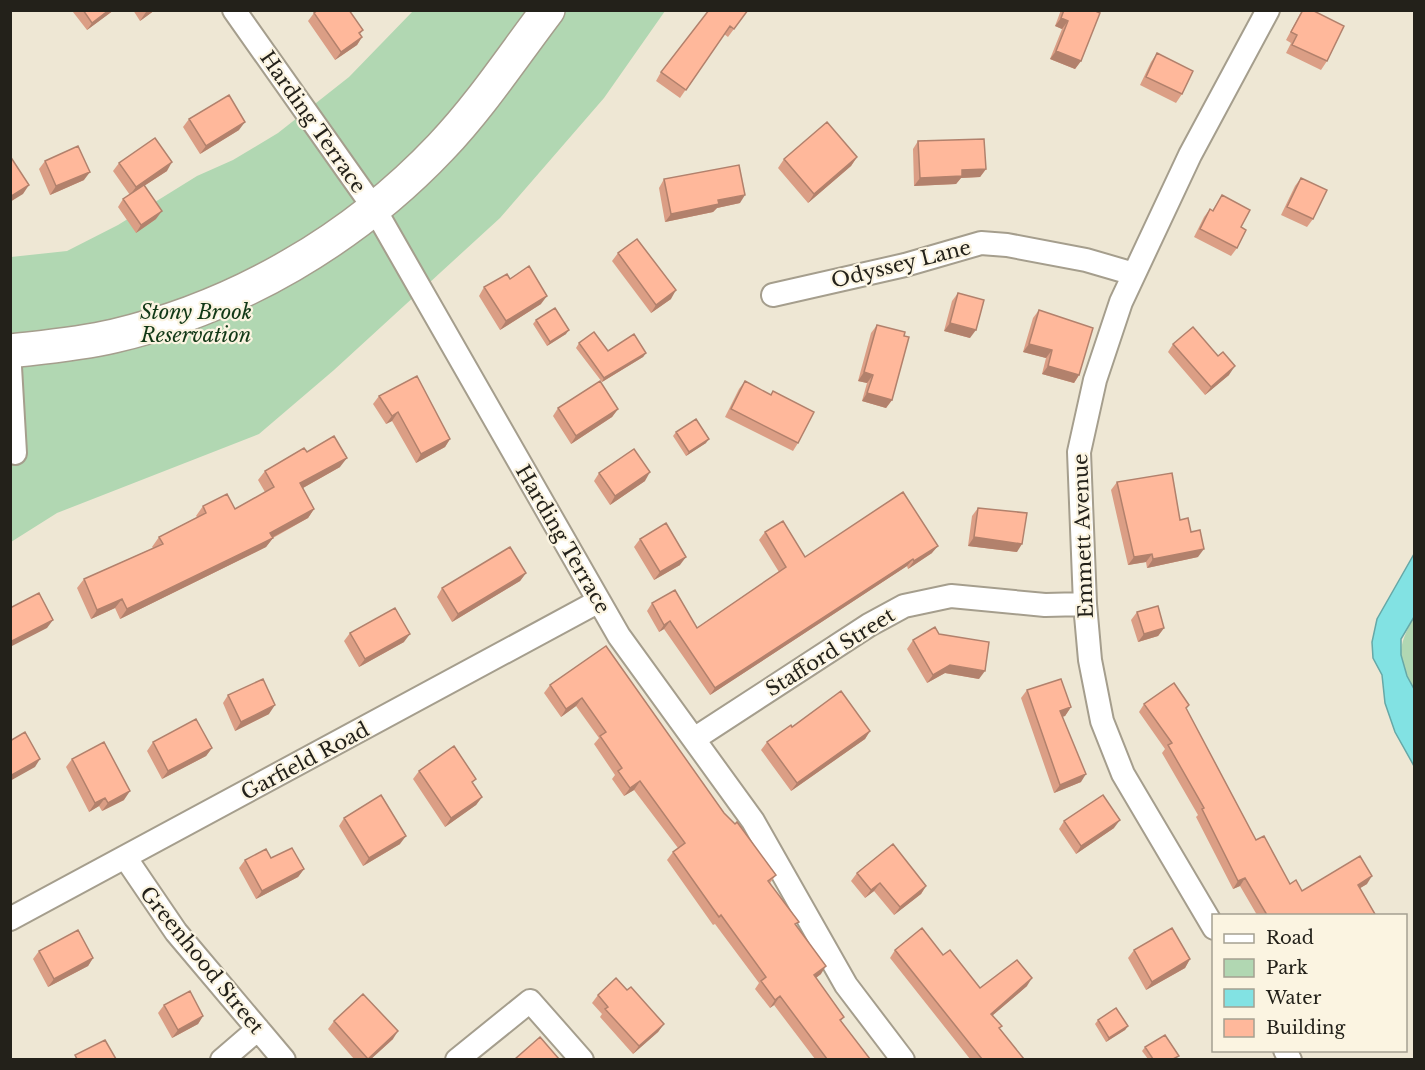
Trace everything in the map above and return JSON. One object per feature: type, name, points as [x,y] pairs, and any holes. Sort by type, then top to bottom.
[{"type":"main road","points":[[10,351],[113,336],[218,302],[281,271],[374,208],[443,145],[548,10]]},
{"type":"street","name":"Harding Terrace","points":[[234,10],[374,208],[599,601],[641,668],[753,821],[846,985],[903,1059]]},
{"type":"street","name":"Emmett Avenue","points":[[1212,925],[1123,774],[1108,740],[1093,681],[1085,604],[1078,468],[1080,442],[1103,353],[1134,274],[1190,155],[1268,10]]},
{"type":"street","name":"Odyssey Lane","points":[[773,295],[905,265],[981,243],[1007,245],[1086,260],[1134,274]]},
{"type":"street","points":[[10,367],[15,453]]},
{"type":"street","name":"Stafford Street","points":[[694,739],[869,624],[904,606],[951,596],[1045,605],[1085,604]]},
{"type":"street","name":"Garfield Road","points":[[10,919],[599,601]]},
{"type":"street","name":"Greenhood Street","points":[[125,857],[176,932],[284,1059]]},
{"type":"street","points":[[457,1059],[530,1001],[582,1059]]},
{"type":"street","points":[[222,1059],[258,1029]]},
{"type":"green space","name":"Stony Brook Reservation","points":[[413,11],[665,11],[604,98],[500,218],[334,370],[259,434],[57,513],[11,542],[11,257],[67,251],[118,225],[197,176],[233,160],[278,133],[349,77]]},
{"type":"green space","points":[[1414,617],[1414,689],[1403,670],[1401,653],[1405,635]]},
{"type":"water","points":[[1414,554],[1414,617],[1401,639],[1401,655],[1407,676],[1414,689],[1414,766],[1395,732],[1385,703],[1382,675],[1373,658],[1372,642],[1377,619]]},
{"type":"building","points":[[83,10],[109,10],[92,23]]},
{"type":"building","points":[[318,10],[349,10],[363,30],[359,33],[362,37],[341,52],[314,13]]},
{"type":"building","points":[[709,10],[748,10],[734,29],[730,26],[686,90],[661,72]]},
{"type":"building","points":[[1064,10],[1093,10],[1100,13],[1081,61],[1056,51],[1068,21],[1061,18]]},
{"type":"building","points":[[1303,10],[1312,10],[1344,26],[1327,61],[1292,45],[1297,35],[1291,32]]},
{"type":"building","points":[[1157,53],[1193,71],[1182,94],[1146,77]]},
{"type":"building","points":[[229,95],[245,122],[206,146],[189,119]]},
{"type":"building","points":[[827,122],[857,157],[814,194],[784,159]]},
{"type":"building","points":[[155,138],[172,162],[136,187],[119,163]]},
{"type":"building","points":[[984,139],[986,169],[962,170],[962,176],[920,178],[918,141]]},
{"type":"building","points":[[78,146],[90,172],[56,186],[45,161]]},
{"type":"building","points":[[10,156],[29,185],[10,197]]},
{"type":"building","points":[[739,165],[745,195],[718,200],[719,204],[671,214],[664,179]]},
{"type":"building","points":[[1301,178],[1327,190],[1313,219],[1287,207]]},
{"type":"building","points":[[144,185],[162,211],[141,225],[123,199]]},
{"type":"building","points":[[1222,195],[1250,210],[1241,227],[1246,230],[1237,248],[1200,229],[1210,209],[1213,211]]},
{"type":"building","points":[[637,239],[676,290],[656,305],[618,253]]},
{"type":"building","points":[[529,266],[547,296],[506,321],[484,287],[507,274],[510,279]]},
{"type":"building","points":[[958,293],[984,300],[976,330],[950,323]]},
{"type":"building","points":[[555,308],[569,330],[550,342],[536,320]]},
{"type":"building","points":[[1039,310],[1093,328],[1079,375],[1048,366],[1052,350],[1029,344]]},
{"type":"building","points":[[877,325],[905,332],[904,336],[909,337],[892,400],[867,393],[873,375],[864,372]]},
{"type":"building","points":[[1193,327],[1218,356],[1223,352],[1235,366],[1211,387],[1173,344]]},
{"type":"building","points":[[594,332],[608,351],[634,334],[646,353],[604,378],[579,343]]},
{"type":"building","points":[[417,376],[450,439],[421,454],[398,412],[392,416],[379,396]]},
{"type":"building","points":[[600,381],[618,409],[576,436],[558,408]]},
{"type":"building","points":[[745,381],[771,395],[773,391],[814,412],[798,443],[731,409]]},
{"type":"building","points":[[696,419],[709,439],[689,452],[676,432]]},
{"type":"building","points":[[334,436],[347,458],[300,483],[314,509],[270,533],[273,538],[127,609],[122,599],[97,610],[84,579],[163,544],[159,537],[206,513],[203,506],[227,494],[235,509],[274,487],[265,471],[304,448],[307,452]]},
{"type":"building","points":[[634,449],[650,472],[615,496],[599,473]]},
{"type":"building","points":[[1172,473],[1180,520],[1188,518],[1191,532],[1200,530],[1204,549],[1153,559],[1152,554],[1134,557],[1117,482]]},
{"type":"building","points":[[903,492],[938,546],[914,561],[913,559],[715,688],[670,621],[664,625],[652,603],[675,590],[697,628],[786,567],[765,532],[783,521],[805,557]]},
{"type":"building","points":[[978,508],[1027,513],[1022,544],[974,537]]},
{"type":"building","points":[[666,523],[686,557],[660,572],[640,539]]},
{"type":"building","points":[[510,547],[526,573],[458,614],[442,588]]},
{"type":"building","points":[[39,593],[53,620],[10,642],[10,608]]},
{"type":"building","points":[[1158,606],[1164,628],[1144,634],[1137,612]]},
{"type":"building","points":[[395,608],[410,634],[365,659],[350,633]]},
{"type":"building","points":[[935,627],[939,634],[989,642],[985,671],[950,665],[933,675],[913,640]]},
{"type":"building","points":[[606,646],[724,813],[735,824],[737,822],[776,875],[768,881],[799,922],[795,924],[826,966],[814,975],[844,1017],[840,1020],[870,1059],[827,1059],[780,996],[775,1000],[761,981],[766,977],[721,915],[719,917],[673,852],[685,843],[640,781],[630,788],[618,771],[622,768],[600,736],[606,732],[582,698],[566,709],[550,685]]},
{"type":"building","points":[[263,679],[275,705],[241,722],[228,695]]},
{"type":"building","points":[[1061,679],[1071,707],[1060,711],[1086,774],[1060,785],[1027,690]]},
{"type":"building","points":[[1174,683],[1189,705],[1186,708],[1256,840],[1264,836],[1290,884],[1296,880],[1302,891],[1360,856],[1372,876],[1358,885],[1375,914],[1266,914],[1245,878],[1238,881],[1202,809],[1204,808],[1168,745],[1172,743],[1144,704]]},
{"type":"building","points":[[841,691],[870,731],[797,783],[767,742],[791,725],[792,727]]},
{"type":"building","points":[[196,719],[212,748],[168,771],[153,742]]},
{"type":"building","points":[[25,732],[40,759],[10,776],[10,741]]},
{"type":"building","points":[[104,742],[130,791],[108,803],[105,798],[95,803],[72,759]]},
{"type":"building","points":[[454,746],[476,779],[472,782],[482,797],[451,818],[419,771]]},
{"type":"building","points":[[381,795],[406,836],[369,858],[344,818]]},
{"type":"building","points":[[1103,795],[1120,820],[1081,846],[1064,821]]},
{"type":"building","points":[[893,844],[926,886],[900,907],[880,883],[871,890],[857,873]]},
{"type":"building","points":[[292,848],[304,869],[262,891],[245,860],[266,849],[271,858]]},
{"type":"building","points":[[922,928],[943,955],[950,950],[980,988],[1017,960],[1032,978],[991,1014],[1002,1026],[999,1028],[1024,1059],[982,1059],[895,950]]},
{"type":"building","points":[[1172,928],[1190,959],[1152,982],[1134,950]]},
{"type":"building","points":[[78,930],[93,958],[54,979],[39,951]]},
{"type":"building","points":[[616,978],[627,990],[631,987],[664,1024],[639,1046],[605,1009],[608,1007],[598,995]]},
{"type":"building","points":[[190,991],[203,1016],[178,1030],[164,1005]]},
{"type":"building","points":[[363,994],[398,1031],[368,1059],[334,1021]]},
{"type":"building","points":[[1116,1008],[1128,1026],[1109,1038],[1098,1020]]},
{"type":"building","points":[[1165,1035],[1179,1056],[1173,1059],[1153,1059],[1145,1047]]},
{"type":"building","points":[[540,1037],[559,1059],[515,1059]]},
{"type":"building","points":[[105,1040],[116,1059],[77,1059],[75,1055]]}]
